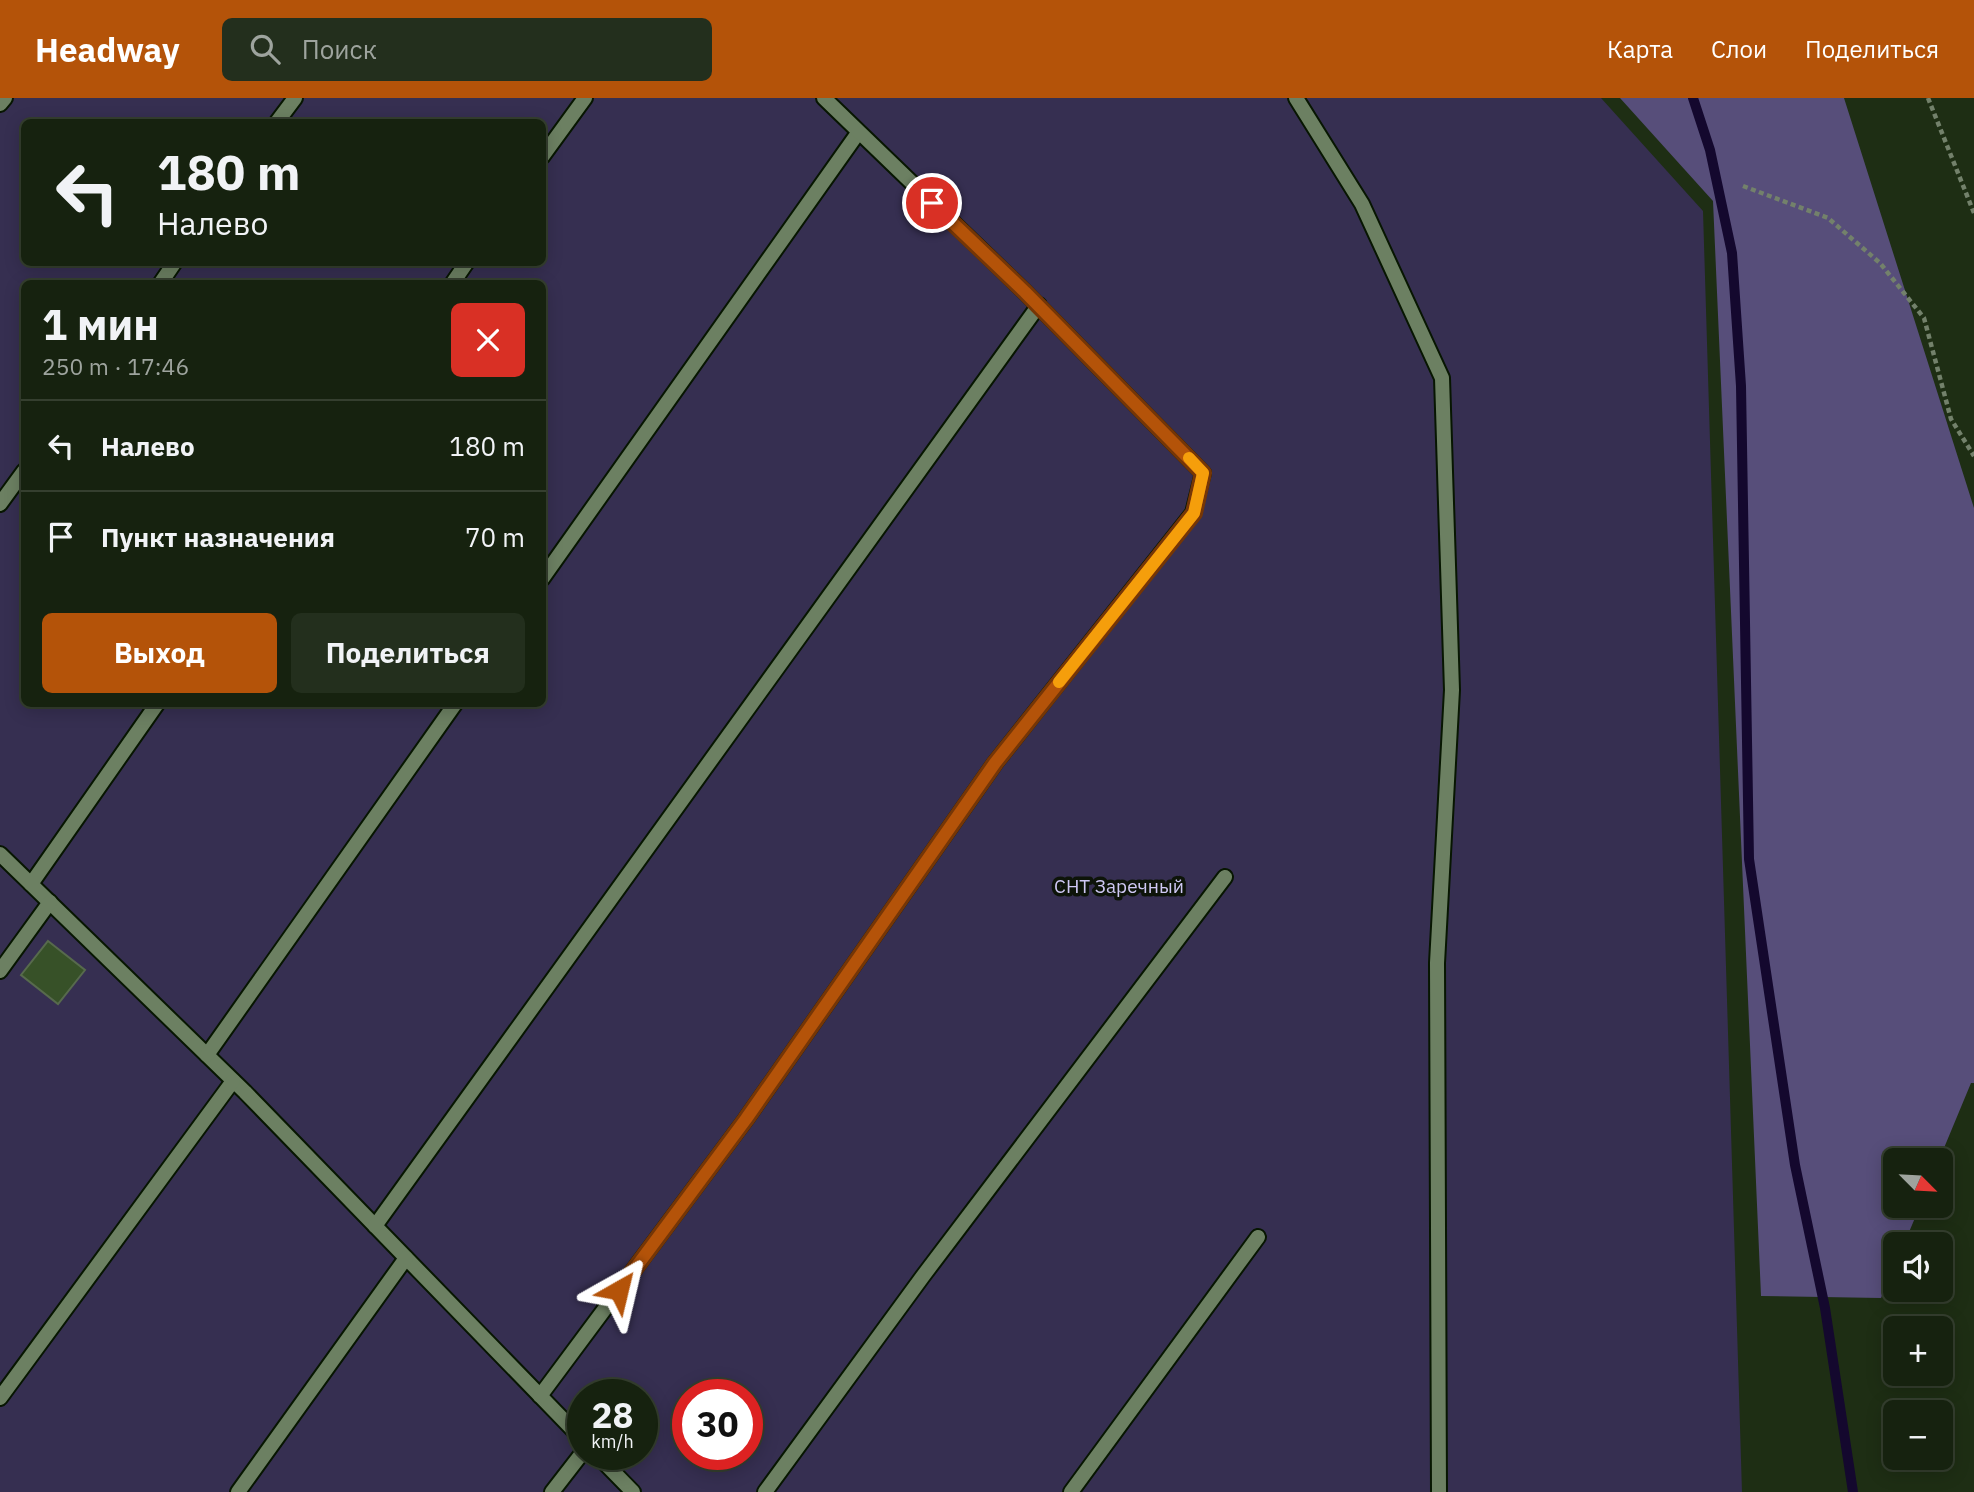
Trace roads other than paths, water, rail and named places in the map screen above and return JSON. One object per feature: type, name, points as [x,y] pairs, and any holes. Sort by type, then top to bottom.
[{"type":"street","points":[[0,104],[5,98]]},
{"type":"street","points":[[279,119],[295,98]]},
{"type":"street","points":[[546,152],[585,98]]},
{"type":"street","points":[[540,1396],[746,1119],[995,763],[1194,513],[1203,473],[1039,305],[824,98]]},
{"type":"street","points":[[1296,98],[1362,204],[1443,378],[1452,690],[1437,963],[1439,1492]]},
{"type":"street","points":[[546,573],[858,132]]},
{"type":"street","points":[[375,1226],[1039,305]]},
{"type":"street","points":[[0,504],[21,475]]},
{"type":"street","points":[[31,884],[155,707]]},
{"type":"street","points":[[207,1055],[453,707]]},
{"type":"street","points":[[0,854],[233,1081],[567,1424]]},
{"type":"street","points":[[765,1492],[923,1276],[1225,877]]},
{"type":"street","points":[[0,971],[50,902]]},
{"type":"street","points":[[0,1398],[233,1081]]},
{"type":"street","points":[[1071,1492],[1258,1237]]},
{"type":"street","points":[[238,1492],[406,1258]]},
{"type":"street","points":[[552,1492],[569,1470]]},
{"type":"street","points":[[612,1470],[633,1492]]},
{"type":"waterway","points":[[1693,98],[1710,150],[1732,253],[1741,386],[1749,859],[1795,1165],[1825,1308],[1853,1492]]},
{"type":"park label","name":"СНТ Заречный","points":[[1119,886]]}]
